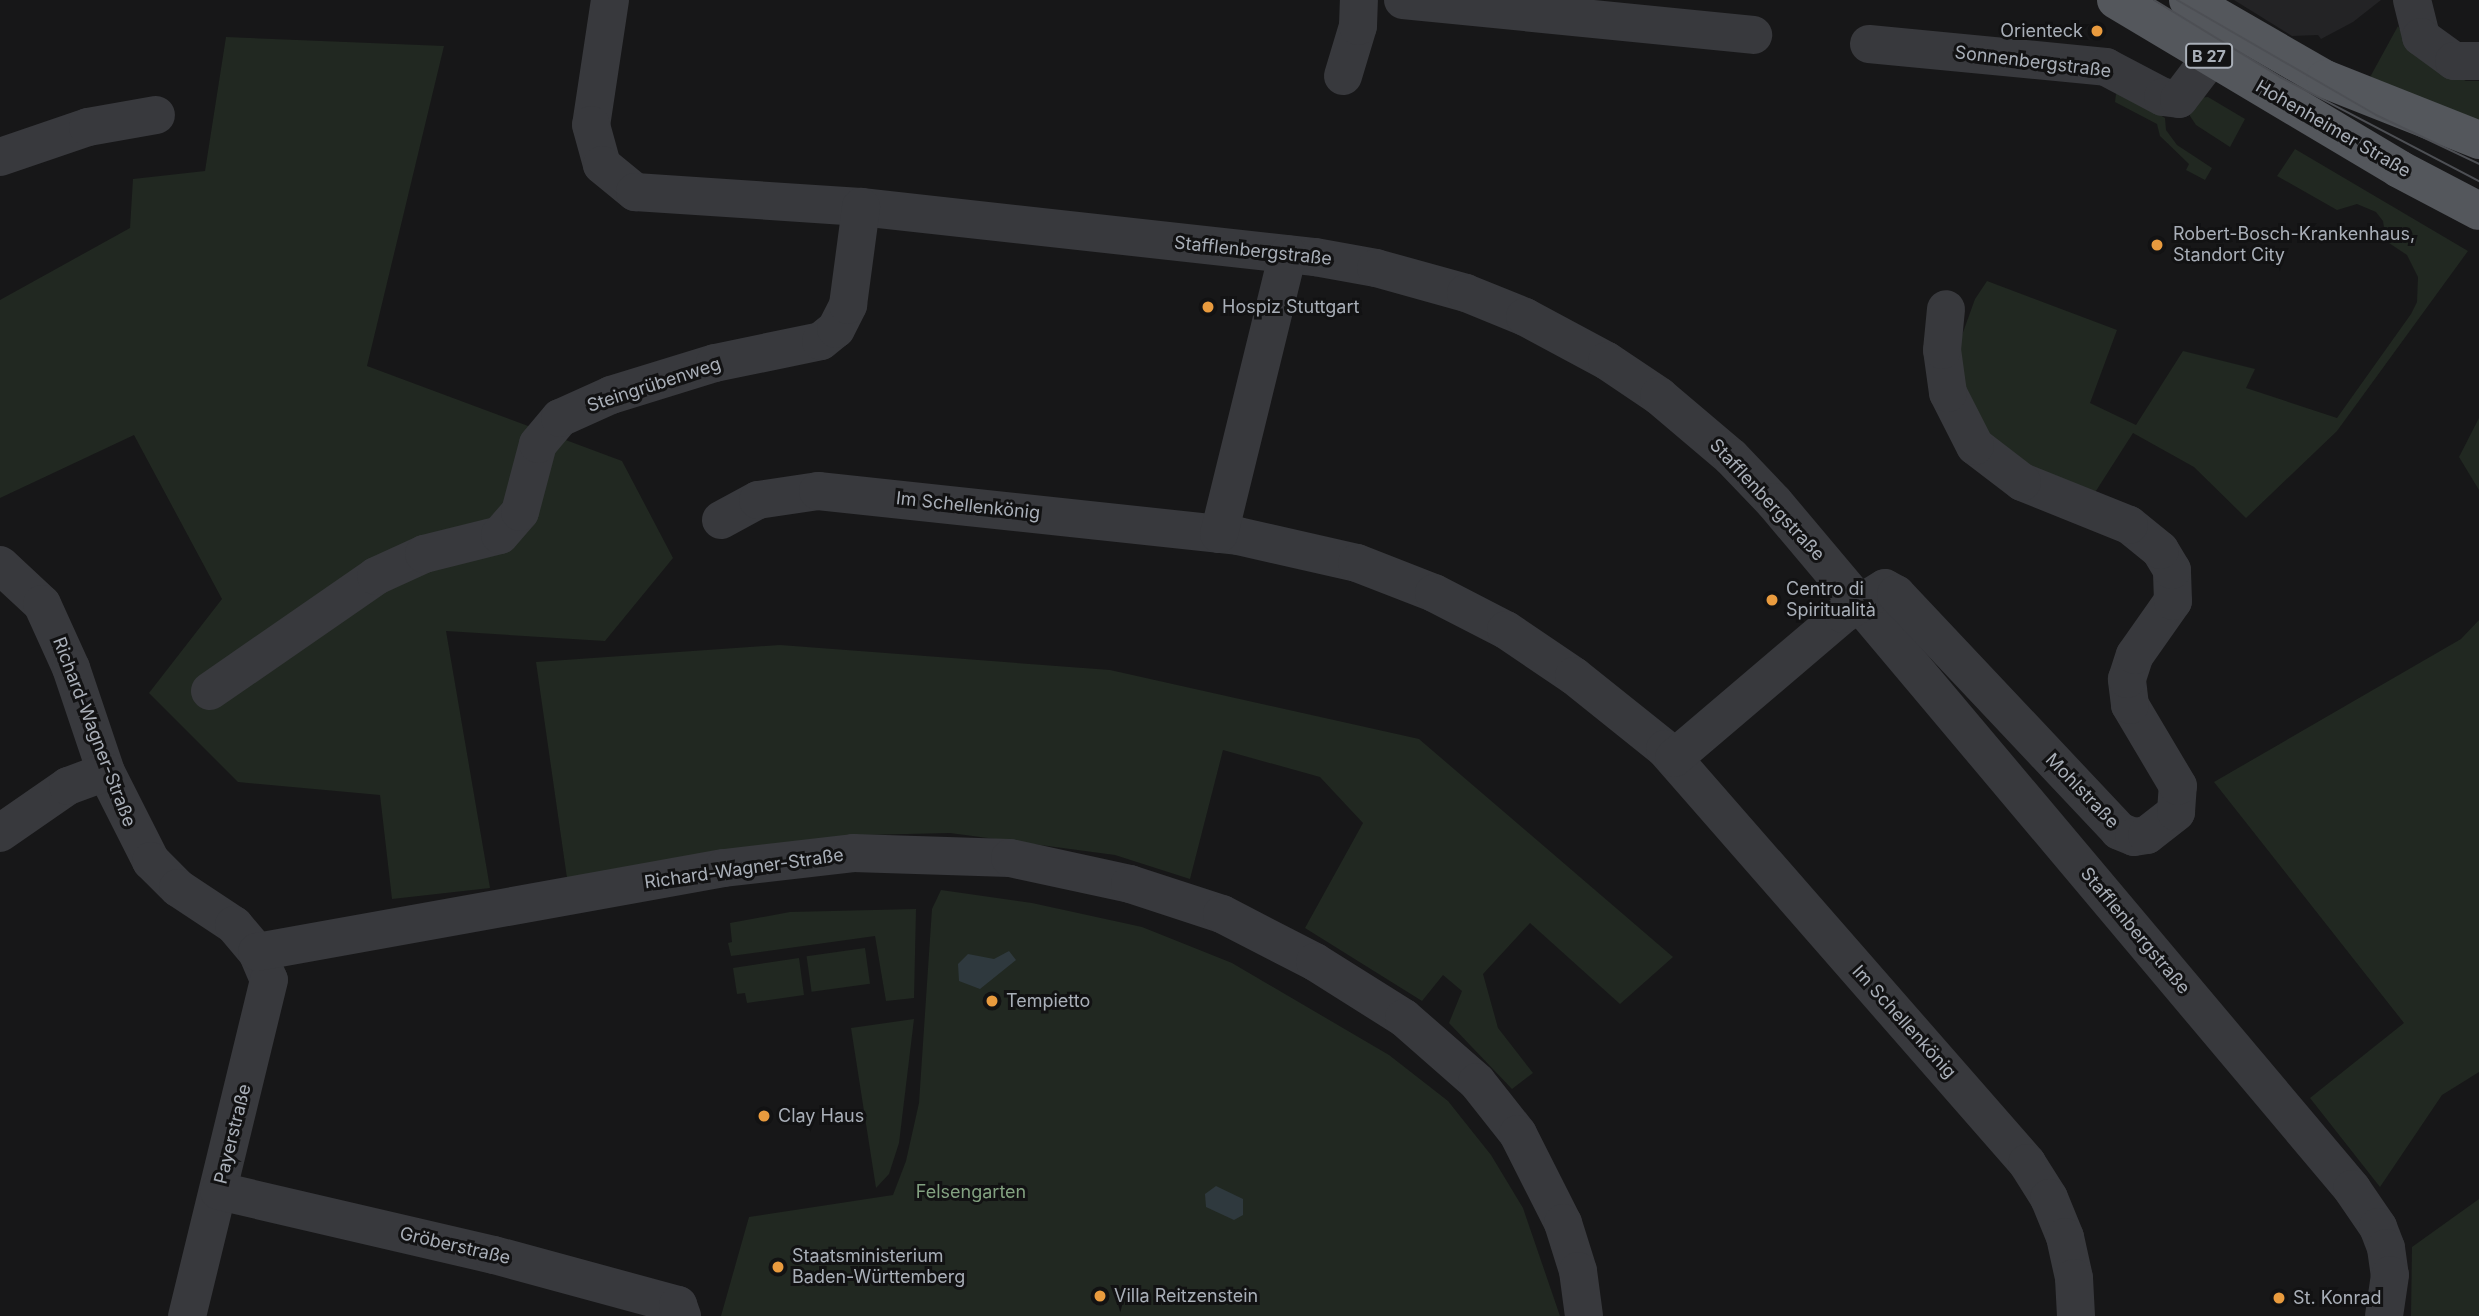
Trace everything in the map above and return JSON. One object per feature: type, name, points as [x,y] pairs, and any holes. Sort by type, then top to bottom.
[{"type":"main road","name":"Hohenheimer Straße","points":[[2116,0],[2479,211]]},
{"type":"main road","name":"Hohenheimer Straße","points":[[2188,0],[2325,79],[2479,140]]},
{"type":"street","name":"Stafflenbergstraße","points":[[610,0],[590,125],[602,165],[635,192],[861,207],[1288,254],[1376,268],[1466,293],[1543,326],[1607,361],[1667,403],[1731,457],[1859,603],[2368,1209],[2386,1248],[2390,1275],[2384,1316]]},
{"type":"street","points":[[1343,76],[1358,26],[1359,0]]},
{"type":"street","points":[[1403,0],[1753,35]]},
{"type":"street","points":[[2412,0],[2421,37],[2454,61],[2479,61]]},
{"type":"street","name":"Sonnenbergstraße","points":[[1869,44],[2106,67],[2163,97],[2179,99],[2211,57]]},
{"type":"street","points":[[0,157],[76,130],[156,115]]},
{"type":"street","name":"Steingrübenweg","points":[[210,691],[376,576],[424,554],[500,535],[520,512],[538,444],[560,418],[611,395],[715,363],[821,341],[836,329],[848,305],[861,207]]},
{"type":"street","points":[[1219,534],[1288,254]]},
{"type":"street","name":"Mohlstraße","points":[[1859,603],[1881,589],[1893,590],[2123,834],[2147,835],[2176,812],[2178,786],[2130,705],[2127,679],[2135,655],[2174,601],[2172,570],[2160,550],[2129,525],[2015,478],[1975,446],[1948,393],[1942,350],[1946,309]]},
{"type":"street","name":"Im Schellenkönig","points":[[722,520],[758,500],[818,491],[1219,534],[1278,543],[1357,564],[1458,605],[1574,676],[1674,758],[2027,1163],[2049,1198],[2065,1237],[2074,1278],[2076,1316]]},
{"type":"street","name":"Richard-Wagner-Straße","points":[[0,565],[42,604],[71,668],[106,772],[151,861],[178,888],[234,925],[257,952],[724,868],[853,853],[1010,859],[1142,888],[1222,915],[1315,962],[1404,1018],[1477,1082],[1518,1134],[1563,1223],[1578,1271],[1584,1316]]},
{"type":"street","points":[[1674,758],[1859,603]]},
{"type":"street","points":[[0,833],[68,786],[106,772]]},
{"type":"street","name":"Payerstraße","points":[[187,1316],[267,1001],[269,980],[257,952]]},
{"type":"street","name":"Gröberstraße","points":[[219,1191],[494,1255],[678,1305],[682,1316]]},
{"type":"shaded area","points":[[2234,0],[2381,0],[2353,22],[2321,39],[2318,35],[2292,36]]},
{"type":"shaded area","points":[[1009,951],[1016,960],[980,989],[959,981],[958,964],[968,954],[994,959]]},
{"type":"shaded area","points":[[1216,1186],[1243,1199],[1243,1215],[1234,1220],[1206,1207],[1205,1194]]},
{"type":"green space","points":[[2398,26],[2413,51],[2466,81],[2479,81],[2479,126],[2369,79]]},
{"type":"green space","points":[[226,37],[444,46],[367,366],[622,461],[673,558],[605,641],[446,631],[490,888],[392,899],[380,795],[238,782],[149,693],[222,599],[134,435],[0,498],[0,300],[130,228],[133,179],[205,171]]},
{"type":"green space","points":[[2123,92],[2165,118],[2166,130],[2177,145],[2212,168],[2205,180],[2186,170],[2189,164],[2160,136],[2157,124],[2115,102],[2116,94]]},
{"type":"green space","points":[[2208,97],[2245,119],[2230,147],[2196,125],[2190,116],[2190,106],[2198,98]]},
{"type":"green space","points":[[2295,149],[2468,251],[2337,431],[2246,518],[2194,467],[2133,433],[2094,494],[2016,462],[1971,414],[1957,349],[1975,299],[1987,281],[2117,330],[2090,403],[2136,425],[2183,351],[2255,369],[2246,388],[2337,418],[2411,314],[2417,302],[2418,277],[2407,255],[2386,241],[2383,221],[2376,212],[2357,204],[2337,210],[2277,176]]},
{"type":"green space","points":[[2479,418],[2479,490],[2459,457]]},
{"type":"green space","points":[[2479,620],[2479,1072],[2442,1095],[2380,1187],[2310,1098],[2404,1023],[2214,782],[2461,639]]},
{"type":"green space","points":[[780,645],[1110,670],[1419,739],[1673,957],[1620,1004],[1530,923],[1483,974],[1498,1028],[1533,1073],[1512,1089],[1449,1023],[1462,991],[1443,975],[1422,1001],[1305,928],[1363,823],[1320,777],[1223,750],[1190,879],[1115,855],[950,833],[863,835],[567,878],[536,662]]},
{"type":"green space","name":"Felsengarten","points":[[941,890],[1032,903],[1142,927],[1232,963],[1389,1055],[1448,1101],[1491,1155],[1523,1208],[1560,1316],[721,1316],[749,1217],[893,1195],[906,1161],[919,1103],[932,909]]},
{"type":"green space","points":[[916,909],[914,998],[886,1001],[875,936],[731,956],[728,943],[732,942],[730,923],[790,912]]},
{"type":"green space","points":[[865,948],[870,984],[812,992],[807,956]]},
{"type":"green space","points":[[799,958],[804,995],[747,1003],[745,993],[737,994],[733,968]]},
{"type":"green space","points":[[914,1019],[899,1143],[889,1174],[876,1188],[851,1028]]},
{"type":"green space","points":[[2479,1199],[2479,1316],[2411,1316],[2412,1247]]},
{"type":"tram line","points":[[2154,0],[2280,77],[2479,181]]},
{"type":"tram line","points":[[2177,0],[2376,115],[2479,164]]},
{"type":"place","name":"Orienteck","points":[[2097,31]]},
{"type":"place","name":"Robert-Bosch-Krankenhaus, Standort City","points":[[2157,245]]},
{"type":"place","name":"Hospiz Stuttgart","points":[[1208,307]]},
{"type":"place","name":"Centro di Spiritualità","points":[[1772,600]]},
{"type":"place","name":"Tempietto","points":[[992,1001]]},
{"type":"place","name":"Clay Haus","points":[[764,1116]]},
{"type":"place","name":"Staatsministerium Baden-Württemberg","points":[[778,1267]]},
{"type":"place","name":"Villa Reitzenstein","points":[[1100,1296]]},
{"type":"place","name":"St. Konrad","points":[[2279,1298]]}]
